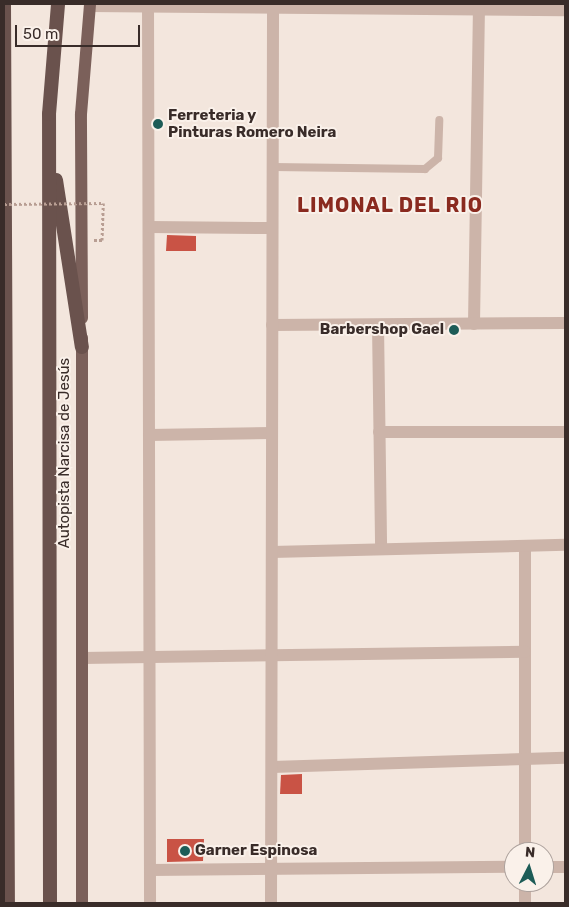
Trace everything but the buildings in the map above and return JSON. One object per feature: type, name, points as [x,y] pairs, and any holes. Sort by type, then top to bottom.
[{"type":"highway","points":[[4,4],[8,903]]},
{"type":"highway","name":"Autopista Narcisa de Jesús","points":[[50,903],[49,132],[58,4]]},
{"type":"highway","points":[[4,151],[6,132]]},
{"type":"highway","points":[[49,132],[82,347]]},
{"type":"main road","name":"Autopista Narcisa de Jesús","points":[[82,903],[81,114],[90,5]]},
{"type":"street","points":[[90,5],[479,9],[520,7],[565,10]]},
{"type":"street","points":[[148,5],[150,903]]},
{"type":"street","points":[[271,903],[273,6]]},
{"type":"street","points":[[474,324],[479,9]]},
{"type":"street","points":[[149,227],[272,228]]},
{"type":"street","points":[[272,325],[565,323]]},
{"type":"street","points":[[378,324],[381,549]]},
{"type":"street","points":[[379,432],[565,432]]},
{"type":"street","points":[[149,436],[272,434]]},
{"type":"street","points":[[272,552],[565,545]]},
{"type":"street","points":[[524,546],[525,842]]},
{"type":"street","points":[[82,658],[525,652]]},
{"type":"street","points":[[272,767],[565,758]]},
{"type":"street","points":[[150,870],[504,867]]},
{"type":"lane","points":[[272,167],[425,169],[438,158],[439,120]]},
{"type":"path","points":[[4,204],[103,203],[102,240]]},
{"type":"place","name":"Ferreteria y Pinturas Romero Neira","points":[[158,124]]},
{"type":"place","name":"Barbershop Gael","points":[[454,330]]},
{"type":"place","name":"Garner Espinosa","points":[[185,851]]},
{"type":"district","name":"LIMONAL DEL RIO","points":[[390,205]]}]
